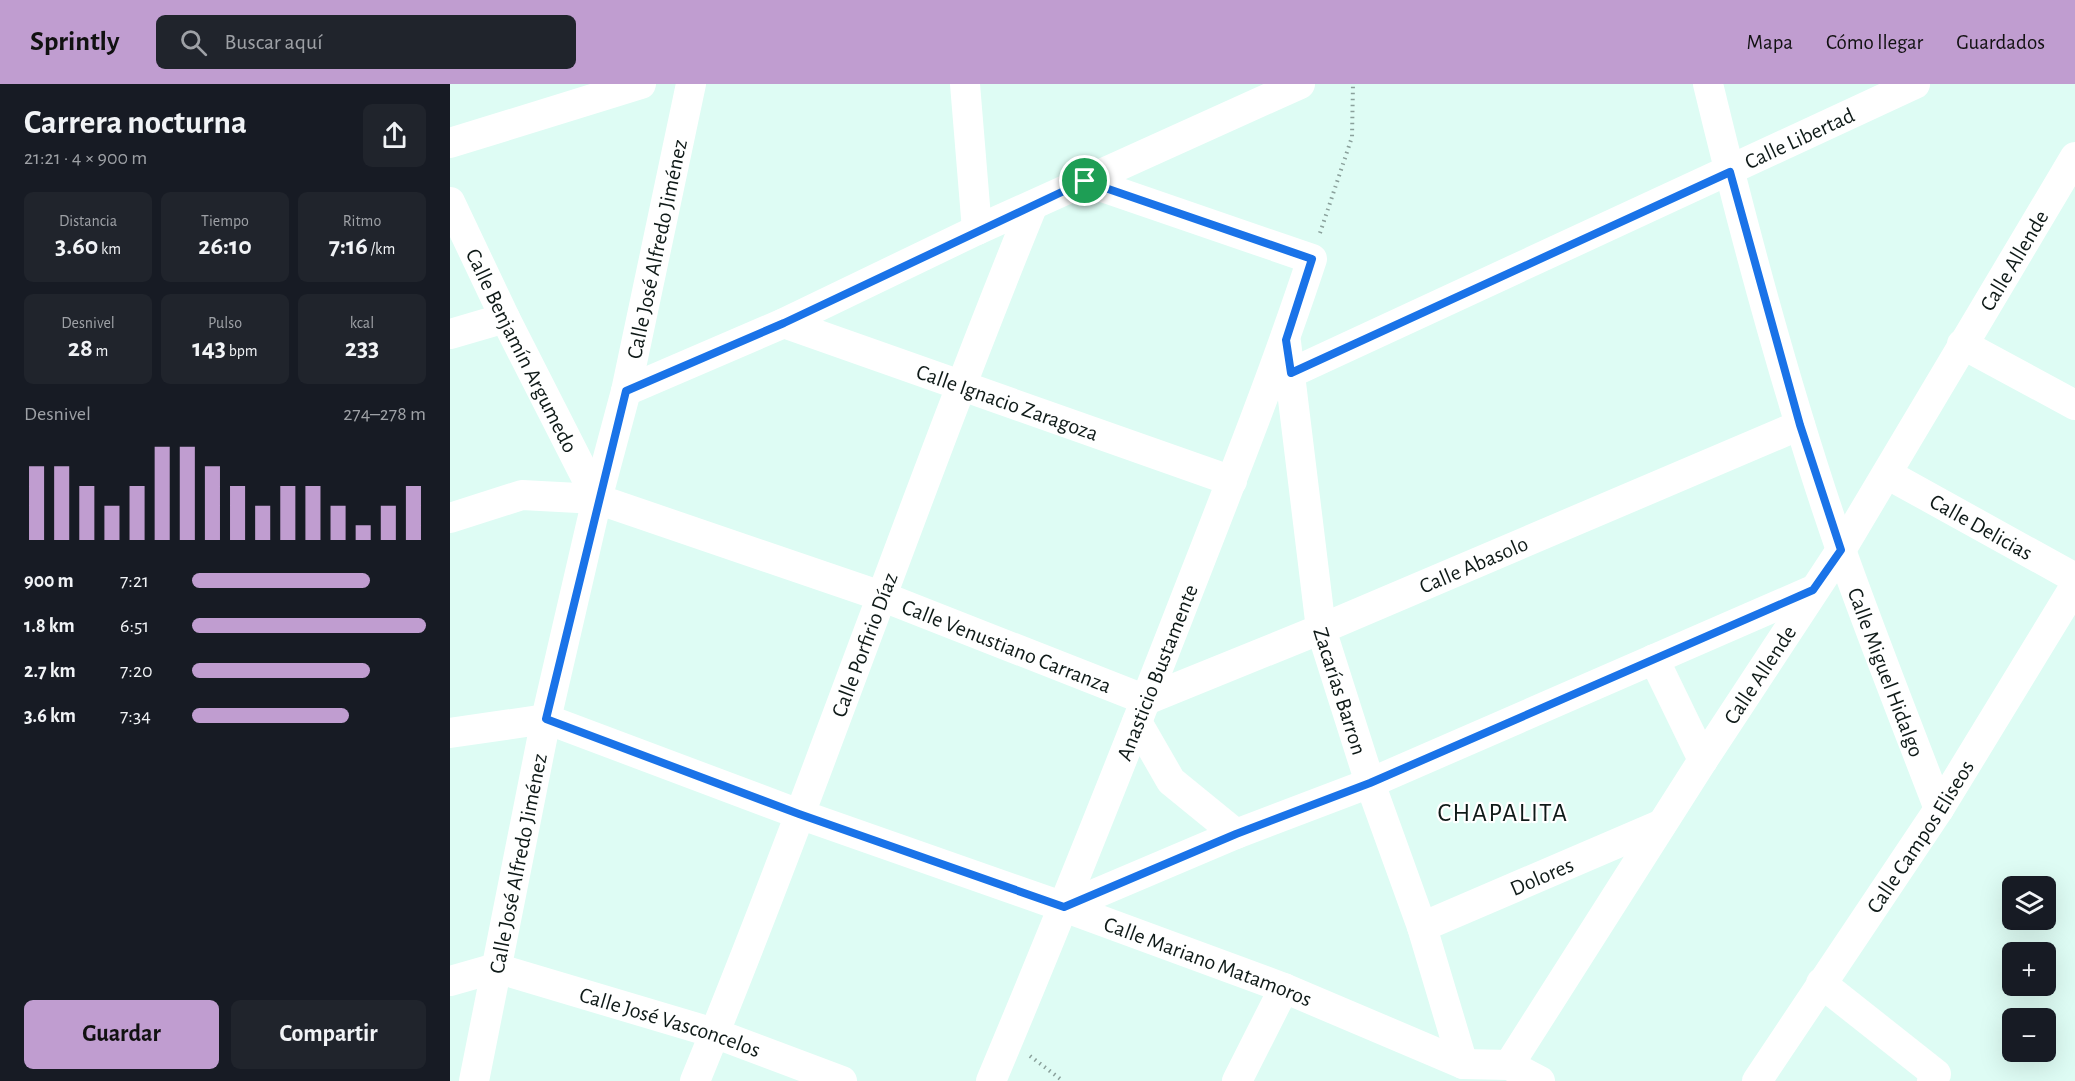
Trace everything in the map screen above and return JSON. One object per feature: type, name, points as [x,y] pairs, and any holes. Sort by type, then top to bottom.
[{"type":"street","points":[[450,143],[641,84]]},
{"type":"street","name":"Calle José Alfredo Jiménez","points":[[474,1081],[546,719],[597,499],[626,391],[692,84]]},
{"type":"street","points":[[965,84],[977,231]]},
{"type":"street","points":[[626,391],[784,323],[1032,207],[1268,91],[1300,84]]},
{"type":"street","name":"Calle Miguel Hidalgo","points":[[1708,84],[1800,425],[1841,550],[1939,809]]},
{"type":"street","name":"Calle Libertad","points":[[1291,373],[1730,172],[1915,84]]},
{"type":"street","name":"Calle Allende","points":[[1509,1065],[1703,760],[1841,550],[2075,157]]},
{"type":"street","points":[[1085,181],[1312,259]]},
{"type":"street","name":"Calle Benjamín Argumedo","points":[[450,202],[505,318],[597,499]]},
{"type":"street","name":"Calle Porfirio Díaz","points":[[695,1081],[799,814],[960,383],[1032,207]]},
{"type":"street","name":"Anasticio Bustamente","points":[[991,1081],[1064,907],[1232,481],[1286,340],[1312,259]]},
{"type":"street","points":[[450,334],[505,318]]},
{"type":"street","name":"Calle Ignacio Zaragoza","points":[[784,323],[960,383],[1232,481]]},
{"type":"street","name":"Zacarías Barron","points":[[1286,340],[1322,629],[1370,783],[1422,927],[1458,1073]]},
{"type":"street","points":[[1962,344],[2075,405]]},
{"type":"street","name":"Calle Abasolo","points":[[1141,711],[1322,629],[1800,425]]},
{"type":"street","name":"Calle Delicias","points":[[1887,474],[2075,578]]},
{"type":"street","name":"Calle Venustiano Carranza","points":[[450,518],[522,495],[597,499],[880,596],[1141,711]]},
{"type":"street","name":"Calle Campos Eliseos","points":[[1757,1081],[1939,809],[2075,586]]},
{"type":"street","points":[[1064,907],[1236,834],[1370,783],[1813,590]]},
{"type":"street","points":[[1654,659],[1703,760]]},
{"type":"street","points":[[1141,711],[1171,781],[1236,834]]},
{"type":"street","points":[[450,733],[546,719]]},
{"type":"street","name":"Calle Mariano Matamoros","points":[[546,719],[799,814],[1064,907],[1284,988],[1458,1073]]},
{"type":"street","name":"Dolores","points":[[1422,927],[1662,824]]},
{"type":"street","points":[[450,981],[496,968]]},
{"type":"street","name":"Calle José Vasconcelos","points":[[496,968],[714,1033],[842,1081]]},
{"type":"street","points":[[1821,984],[1936,1074],[1932,1081]]},
{"type":"street","points":[[1237,1081],[1284,988]]},
{"type":"street","points":[[1458,1073],[1509,1065],[1540,1081]]},
{"type":"path","points":[[1312,259],[1352,137],[1353,84]]},
{"type":"path","points":[[1009,1039],[1063,1081]]},
{"type":"district","name":"CHAPALITA","points":[[1503,812]]},
{"type":"route","points":[[1730,172],[1800,425],[1841,550],[1813,590],[1370,783],[1236,834],[1064,907],[799,814],[546,719],[597,499],[626,391],[784,323],[1085,181],[1312,259],[1286,340],[1291,373],[1730,172]]}]
